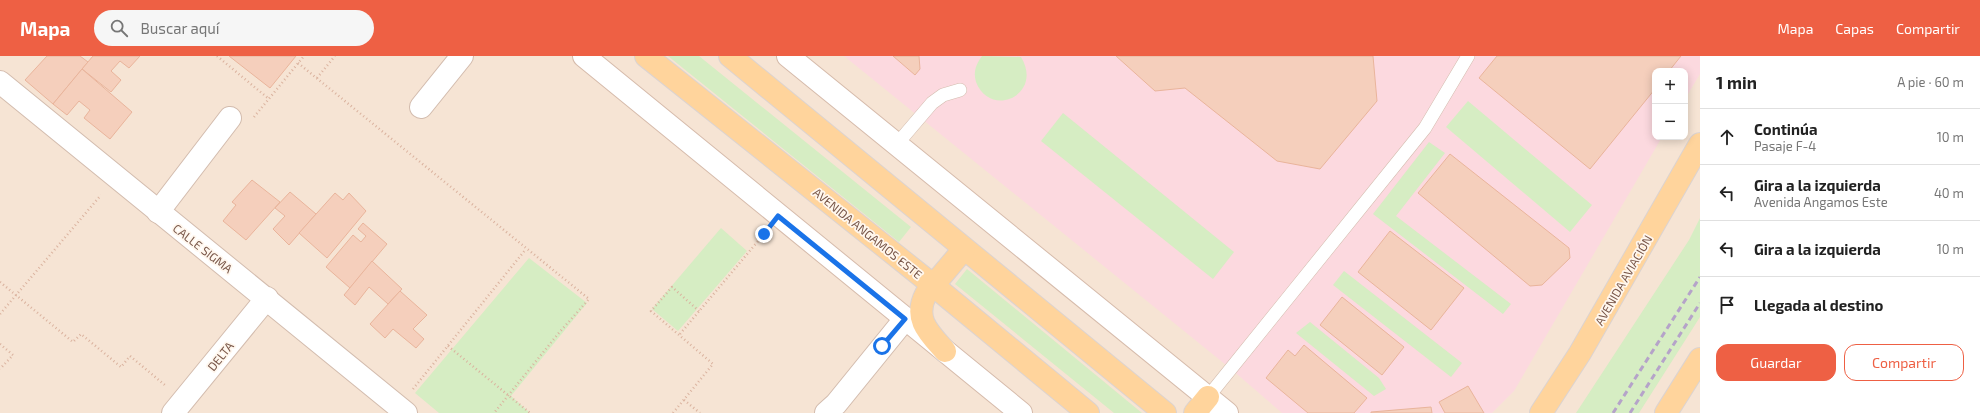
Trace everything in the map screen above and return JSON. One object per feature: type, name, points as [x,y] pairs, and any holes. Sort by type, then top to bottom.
[{"type":"main road","points":[[421,107],[462,56]]},
{"type":"main road","points":[[584,56],[1021,413]]},
{"type":"main road","name":"AVENIDA ANGAMOS ESTE","points":[[646,56],[934,286],[1078,409]]},
{"type":"main road","points":[[730,56],[1165,413]]},
{"type":"main road","points":[[788,56],[897,144],[1201,405],[1227,413]]},
{"type":"main road","name":"CALLE SIGMA","points":[[0,82],[158,212],[267,298],[403,411]]},
{"type":"main road","points":[[158,212],[230,118]]},
{"type":"main road","name":"AVENIDA AVIACIÓN","points":[[1541,413],[1580,353],[1700,144]]},
{"type":"main road","points":[[945,351],[925,328],[921,312],[922,303],[964,249]]},
{"type":"main road","name":"DELTA","points":[[178,407],[267,298]]},
{"type":"main road","points":[[826,413],[836,404],[905,319]]},
{"type":"main road","points":[[1666,413],[1700,359]]},
{"type":"lane","points":[[1201,405],[1426,128],[1468,56]]},
{"type":"lane","points":[[897,144],[932,103],[943,95],[960,90]]},
{"type":"path","points":[[217,56],[269,99]]},
{"type":"path","points":[[317,78],[335,56]]},
{"type":"path","points":[[298,63],[589,299],[494,413]]},
{"type":"path","points":[[0,314],[115,177]]},
{"type":"path","points":[[680,334],[778,216]]},
{"type":"path","points":[[403,411],[410,393],[526,249]]},
{"type":"path","points":[[0,282],[73,342],[80,334],[121,367],[130,356],[178,407]]},
{"type":"path","points":[[673,413],[713,364],[680,334],[651,311],[672,287],[699,311]]},
{"type":"path","points":[[0,344],[13,354],[0,369]]},
{"type":"path","points":[[448,346],[530,413]]},
{"type":"path","points":[[684,400],[700,413]]},
{"type":"shaded area","points":[[0,56],[1700,56],[1700,413],[0,413]]},
{"type":"shaded area","points":[[844,56],[1700,56],[1700,74],[1688,94],[1688,68],[1652,68],[1652,140],[1660,140],[1514,391],[1492,413],[1282,413],[1231,369]]},
{"type":"green space","points":[[668,56],[699,56],[911,227],[899,242]]},
{"type":"green space","points":[[982,56],[1021,57],[1026,71],[1026,82],[1021,91],[1012,98],[1002,100],[992,99],[983,93],[976,82],[975,75],[978,62]]},
{"type":"green space","points":[[1468,101],[1592,205],[1570,232],[1446,127]]},
{"type":"green space","points":[[1063,113],[1234,252],[1213,279],[1041,141]]},
{"type":"green space","points":[[1429,142],[1445,153],[1396,216],[1511,304],[1503,314],[1373,214]]},
{"type":"green space","points":[[1700,218],[1700,317],[1639,413],[1576,413],[1689,240]]},
{"type":"green space","points":[[721,228],[747,251],[678,331],[652,309]]},
{"type":"green space","points":[[529,258],[587,303],[511,396],[530,413],[439,413],[415,393]]},
{"type":"green space","points":[[967,269],[1142,413],[1114,413],[955,284]]},
{"type":"green space","points":[[1344,271],[1462,363],[1451,377],[1333,285]]},
{"type":"green space","points":[[1310,322],[1379,378],[1386,389],[1374,396],[1296,333]]},
{"type":"building","points":[[47,56],[80,56],[88,62],[53,104],[25,80]]},
{"type":"building","points":[[93,56],[140,56],[129,68],[120,61],[111,71],[121,80],[111,92],[82,69]]},
{"type":"building","points":[[229,56],[296,56],[270,88]]},
{"type":"building","points":[[893,56],[919,56],[920,69],[915,75]]},
{"type":"building","points":[[1116,56],[1373,56],[1377,101],[1320,169],[1277,161],[1185,88],[1155,91]]},
{"type":"building","points":[[1497,56],[1681,56],[1671,68],[1652,68],[1652,93],[1590,169],[1479,78]]},
{"type":"building","points":[[82,69],[132,112],[110,139],[84,118],[90,110],[79,101],[67,115],[53,104]]},
{"type":"building","points":[[1450,154],[1569,248],[1570,258],[1542,285],[1530,286],[1418,193]]},
{"type":"building","points":[[252,180],[280,202],[246,240],[223,221],[236,205],[232,202]]},
{"type":"building","points":[[290,192],[316,214],[289,245],[273,229],[285,216],[275,208]]},
{"type":"building","points":[[335,193],[343,200],[349,193],[366,211],[327,258],[299,233]]},
{"type":"building","points":[[363,223],[387,244],[350,288],[326,267],[353,235],[361,242],[366,236],[358,229]]},
{"type":"building","points":[[1390,231],[1464,288],[1431,330],[1358,272]]},
{"type":"building","points":[[372,261],[402,289],[388,304],[369,287],[355,305],[344,295]]},
{"type":"building","points":[[400,291],[427,315],[413,329],[424,339],[416,348],[393,329],[385,338],[370,324]]},
{"type":"building","points":[[1342,297],[1404,347],[1382,375],[1320,325]]},
{"type":"building","points":[[1304,345],[1367,398],[1354,413],[1308,413],[1266,378],[1288,350],[1295,356]]},
{"type":"building","points":[[1468,386],[1484,413],[1445,413],[1439,402]]},
{"type":"building","points":[[1431,407],[1432,413],[1371,413],[1371,412]]},
{"type":"railway","points":[[1613,413],[1700,277]]},
{"type":"railway","points":[[1630,413],[1700,303]]},
{"type":"route","points":[[764,234],[778,216],[905,319],[882,346]]}]
